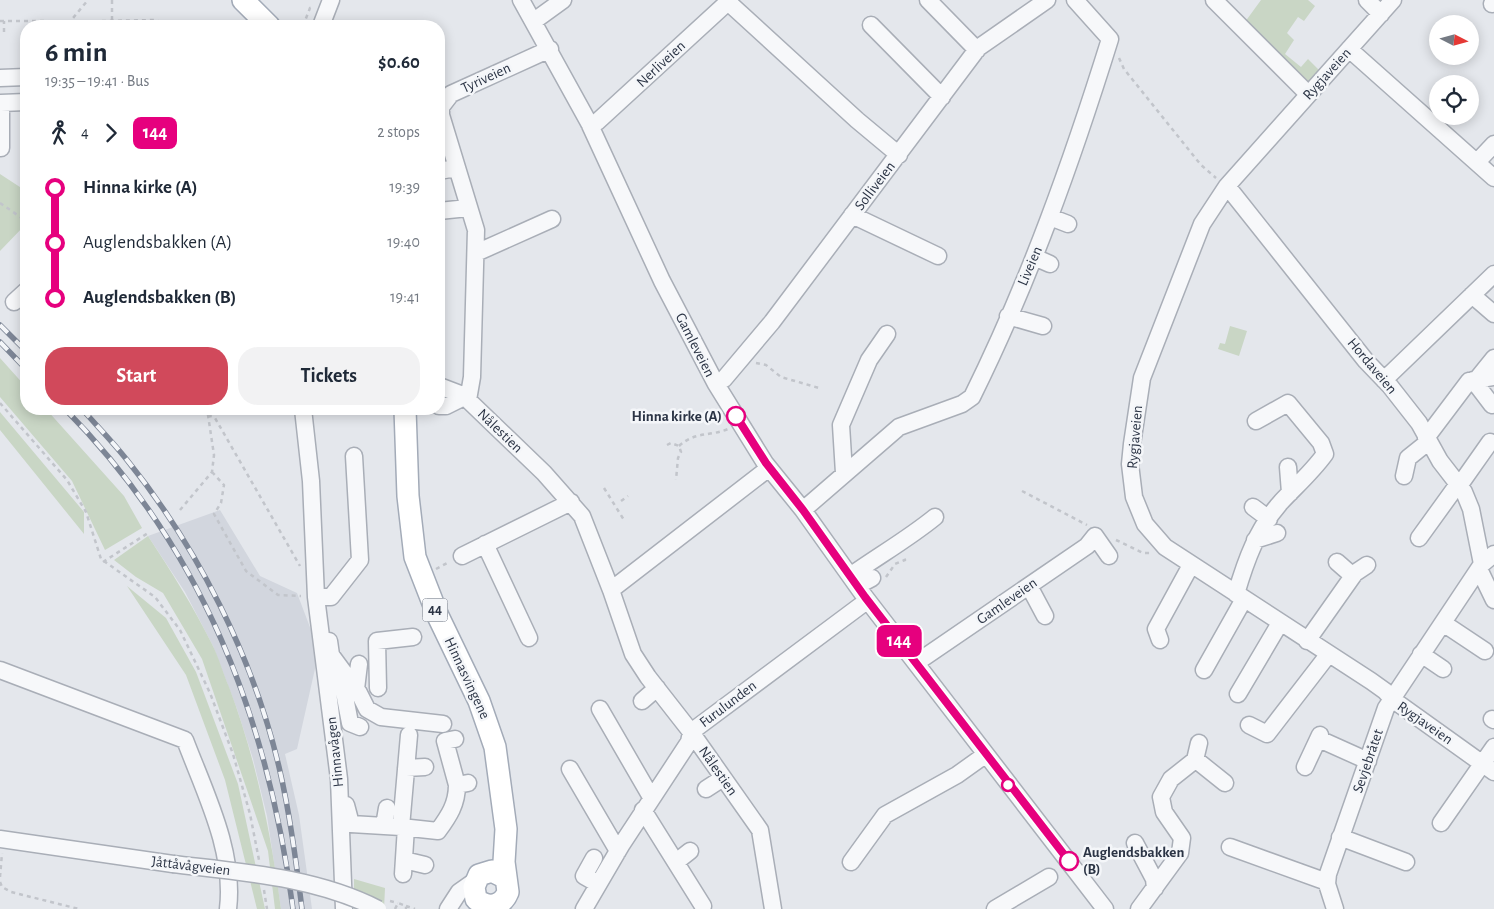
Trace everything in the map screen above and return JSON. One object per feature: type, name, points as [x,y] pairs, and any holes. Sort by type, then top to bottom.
[{"type":"main road","points":[[244,0],[263,20]]},
{"type":"main road","name":"Hinnasvingene","points":[[405,415],[410,531],[421,576],[487,721],[499,764],[506,829],[504,877]]},
{"type":"main road","name":"Hinnasvingene","points":[[479,877],[492,852],[503,801]]},
{"type":"main road","points":[[493,905],[474,892],[479,877],[492,871],[504,877]]},
{"type":"main road","name":"44","points":[[493,905],[509,887],[504,877]]},
{"type":"street","points":[[324,20],[332,0]]},
{"type":"street","name":"Gamleveien","points":[[521,0],[550,49],[589,123],[662,281],[716,384],[770,468],[859,580],[916,663],[1105,909]]},
{"type":"street","points":[[534,21],[563,0]]},
{"type":"street","points":[[928,0],[976,50]]},
{"type":"street","name":"Solliveien","points":[[716,384],[724,379],[772,322],[976,50],[1047,0]]},
{"type":"street","points":[[1075,0],[1110,39]]},
{"type":"street","points":[[1214,0],[1306,92],[1310,93]]},
{"type":"street","points":[[1368,0],[1389,8]]},
{"type":"street","points":[[729,1],[857,120],[899,155]]},
{"type":"street","name":"Nerliveien","points":[[589,123],[597,122],[729,1]]},
{"type":"street","name":"Rygjaveien","points":[[1389,8],[1349,49],[1227,186],[1202,224],[1144,371],[1130,464],[1134,497],[1145,524],[1165,547],[1240,597],[1275,626],[1307,641],[1386,691],[1417,724],[1436,724],[1488,768]]},
{"type":"street","points":[[871,25],[942,97]]},
{"type":"street","name":"Liveien","points":[[803,510],[898,427],[962,404],[972,397],[1050,217],[1072,176],[1090,118],[1110,39]]},
{"type":"street","name":"Tyriveien","points":[[445,101],[451,94],[550,49]]},
{"type":"street","points":[[1349,49],[1408,94],[1482,171],[1494,144]]},
{"type":"street","points":[[0,78],[20,77]]},
{"type":"street","points":[[1,148],[0,102],[20,102]]},
{"type":"street","name":"Tyriveien","points":[[445,129],[476,230],[472,377],[467,398]]},
{"type":"street","points":[[445,170],[456,168]]},
{"type":"street","name":"Hordaveien","points":[[1227,186],[1419,423],[1433,444],[1471,509],[1494,600]]},
{"type":"street","points":[[445,210],[468,208]]},
{"type":"street","points":[[852,215],[938,256]]},
{"type":"street","points":[[1050,217],[1068,224]]},
{"type":"street","points":[[476,253],[552,219]]},
{"type":"street","points":[[1034,257],[1050,264]]},
{"type":"street","points":[[1384,380],[1468,293],[1494,274]]},
{"type":"street","points":[[1468,293],[1494,314]]},
{"type":"street","points":[[1008,316],[1043,326]]},
{"type":"street","points":[[844,473],[841,425],[869,360],[887,334]]},
{"type":"street","points":[[1475,379],[1494,358]]},
{"type":"street","points":[[1404,476],[1408,458],[1433,444],[1470,381],[1494,377]]},
{"type":"street","points":[[1475,379],[1492,406]]},
{"type":"street","name":"Nålestien","points":[[445,389],[467,398],[571,502],[582,516],[586,538],[608,594],[628,656],[691,732],[723,778],[732,801],[760,830],[773,909]]},
{"type":"street","points":[[445,406],[467,398]]},
{"type":"street","points":[[1204,670],[1240,597],[1255,540],[1273,526],[1290,493],[1311,477],[1325,454],[1321,443],[1288,403],[1256,422]]},
{"type":"street","name":"Hinnavågen","points":[[304,415],[311,481],[316,597],[340,779],[344,909]]},
{"type":"street","points":[[1460,488],[1490,442]]},
{"type":"street","points":[[316,597],[331,597],[360,560],[354,456]]},
{"type":"street","points":[[1288,467],[1290,493]]},
{"type":"street","points":[[608,594],[770,468]]},
{"type":"street","points":[[1419,538],[1428,514],[1482,473]]},
{"type":"street","points":[[462,556],[571,502]]},
{"type":"street","points":[[1253,507],[1273,526]]},
{"type":"street","points":[[859,580],[898,542],[914,534],[935,517]]},
{"type":"street","name":"Gamleveien","points":[[916,663],[1029,586],[1061,570],[1095,536],[1109,556]]},
{"type":"street","points":[[485,544],[529,638]]},
{"type":"street","points":[[1337,562],[1353,576]]},
{"type":"street","name":"Sevjebråtet","points":[[1328,877],[1340,837],[1386,708],[1442,623],[1448,602],[1486,564]]},
{"type":"street","points":[[1160,640],[1156,628],[1191,565]]},
{"type":"street","points":[[1307,641],[1353,576],[1367,565]]},
{"type":"street","points":[[1029,586],[1046,616]]},
{"type":"street","points":[[316,597],[323,606],[332,655],[358,692],[378,696]]},
{"type":"street","name":"Furulunden","points":[[584,909],[618,850],[643,794],[663,768],[689,742],[691,732],[860,606]]},
{"type":"street","points":[[1442,623],[1485,651]]},
{"type":"street","points":[[1238,694],[1275,626]]},
{"type":"street","points":[[413,637],[377,641],[378,696],[381,717],[443,724]]},
{"type":"street","points":[[1421,654],[1443,669]]},
{"type":"street","points":[[1248,725],[1267,734],[1328,655]]},
{"type":"street","points":[[358,692],[359,664]]},
{"type":"street","points":[[340,666],[350,723],[360,728]]},
{"type":"street","points":[[0,670],[185,740],[225,854],[229,878],[228,909]]},
{"type":"street","points":[[642,701],[656,688]]},
{"type":"street","points":[[600,709],[619,751],[643,794],[676,862],[703,906]]},
{"type":"street","points":[[410,735],[397,827],[400,865],[425,866]]},
{"type":"street","points":[[1305,767],[1319,737],[1368,761]]},
{"type":"street","points":[[1139,909],[1180,853],[1182,838],[1164,812],[1161,797],[1171,780],[1195,759],[1199,743]]},
{"type":"street","points":[[340,779],[351,824],[438,831],[455,803],[447,745]]},
{"type":"street","points":[[1441,823],[1488,768],[1494,747]]},
{"type":"street","points":[[850,862],[885,815],[957,775],[986,755]]},
{"type":"street","points":[[1195,759],[1225,783]]},
{"type":"street","points":[[405,774],[425,767]]},
{"type":"street","points":[[570,769],[618,850]]},
{"type":"street","points":[[706,789],[723,778]]},
{"type":"street","points":[[387,808],[397,827]]},
{"type":"street","points":[[1340,837],[1406,862]]},
{"type":"street","name":"Jåttåvågveien","points":[[0,839],[173,864],[273,876],[333,892],[378,909]]},
{"type":"street","points":[[1135,843],[1154,879],[1155,888]]},
{"type":"street","points":[[1230,847],[1328,877]]},
{"type":"street","points":[[676,862],[690,851]]},
{"type":"street","points":[[1266,851],[1328,877]]},
{"type":"street","points":[[594,858],[584,876],[598,884]]},
{"type":"street","points":[[450,909],[459,892],[479,877]]},
{"type":"street","points":[[995,909],[1049,877]]},
{"type":"street","points":[[1328,877],[1335,909]]},
{"type":"street","points":[[450,909],[463,903],[493,905]]},
{"type":"path","points":[[71,20],[88,0]]},
{"type":"path","points":[[112,0],[112,20]]},
{"type":"path","points":[[98,20],[130,20]]},
{"type":"path","points":[[4,32],[2,21],[20,21]]},
{"type":"path","points":[[1110,39],[1124,69],[1201,165],[1227,186]]},
{"type":"path","points":[[0,203],[20,216]]},
{"type":"path","points":[[756,363],[766,365],[781,377],[819,388]]},
{"type":"path","points":[[0,403],[67,480],[86,512],[98,554],[103,562],[155,597],[180,630],[210,693],[233,754],[250,814],[259,862]]},
{"type":"path","points":[[180,510],[212,472],[214,455],[208,415]]},
{"type":"path","points":[[208,415],[215,418],[298,565],[315,573]]},
{"type":"path","points":[[679,446],[690,436],[717,433],[728,429]]},
{"type":"path","points":[[667,445],[671,442],[679,446],[681,452],[678,458],[676,480]]},
{"type":"path","points":[[212,472],[224,485],[221,503],[214,514],[246,571],[278,595],[316,597]]},
{"type":"path","points":[[604,488],[624,520]]},
{"type":"path","points":[[621,501],[628,496]]},
{"type":"path","points":[[103,562],[148,533]]},
{"type":"path","points":[[421,576],[462,556]]},
{"type":"path","points":[[859,580],[877,586],[896,564],[905,560]]},
{"type":"path","points":[[0,877],[2,856]]},
{"type":"path","points":[[0,882],[2,887],[11,892],[79,909]]},
{"type":"path","points":[[264,886],[267,909]]},
{"type":"path","points":[[395,909],[398,903],[406,908],[415,909]]},
{"type":"shaded area","points":[[220,510],[260,576],[297,593],[319,651],[297,749],[285,754],[299,815],[312,909],[281,909],[267,816],[253,759],[237,709],[213,646],[185,592],[148,536]]},
{"type":"green space","points":[[1261,0],[1308,0],[1315,6],[1304,21],[1298,17],[1287,33],[1294,40],[1285,54],[1301,67],[1308,59],[1321,72],[1309,85],[1245,22]]},
{"type":"green space","points":[[0,174],[20,187],[20,230],[0,251]]},
{"type":"green space","points":[[1230,326],[1247,331],[1239,356],[1218,349],[1220,343],[1225,344]]},
{"type":"green space","points":[[0,358],[20,380],[20,415],[51,415],[124,496],[142,528],[105,550],[72,481],[0,397]]},
{"type":"green space","points":[[0,412],[84,512],[84,534],[0,430]]},
{"type":"green space","points":[[148,536],[182,589],[205,630],[239,714],[261,796],[281,909],[275,909],[268,851],[202,659],[163,593],[136,577],[114,560]]},
{"type":"green space","points":[[127,586],[166,618],[196,672],[238,784],[265,909],[257,909],[225,780],[186,675]]},
{"type":"green space","points":[[354,879],[385,888],[384,909],[354,909]]},
{"type":"railway","points":[[0,325],[20,345]]},
{"type":"railway","points":[[0,342],[20,363]]},
{"type":"railway","points":[[70,415],[113,463],[155,519],[191,578],[221,640],[246,704],[266,770],[282,838],[293,909]]},
{"type":"railway","points":[[88,415],[127,460],[177,530],[220,605],[238,645],[268,726],[279,767],[290,820],[302,909]]},
{"type":"bus line","name":"144","points":[[736,416],[766,463],[803,510],[865,597],[1001,776],[1069,861]]},
{"type":"place","name":"Hinna kirke (A)","points":[[736,416]]},
{"type":"place","name":"Auglendsbakken (B)","points":[[1069,861]]}]
